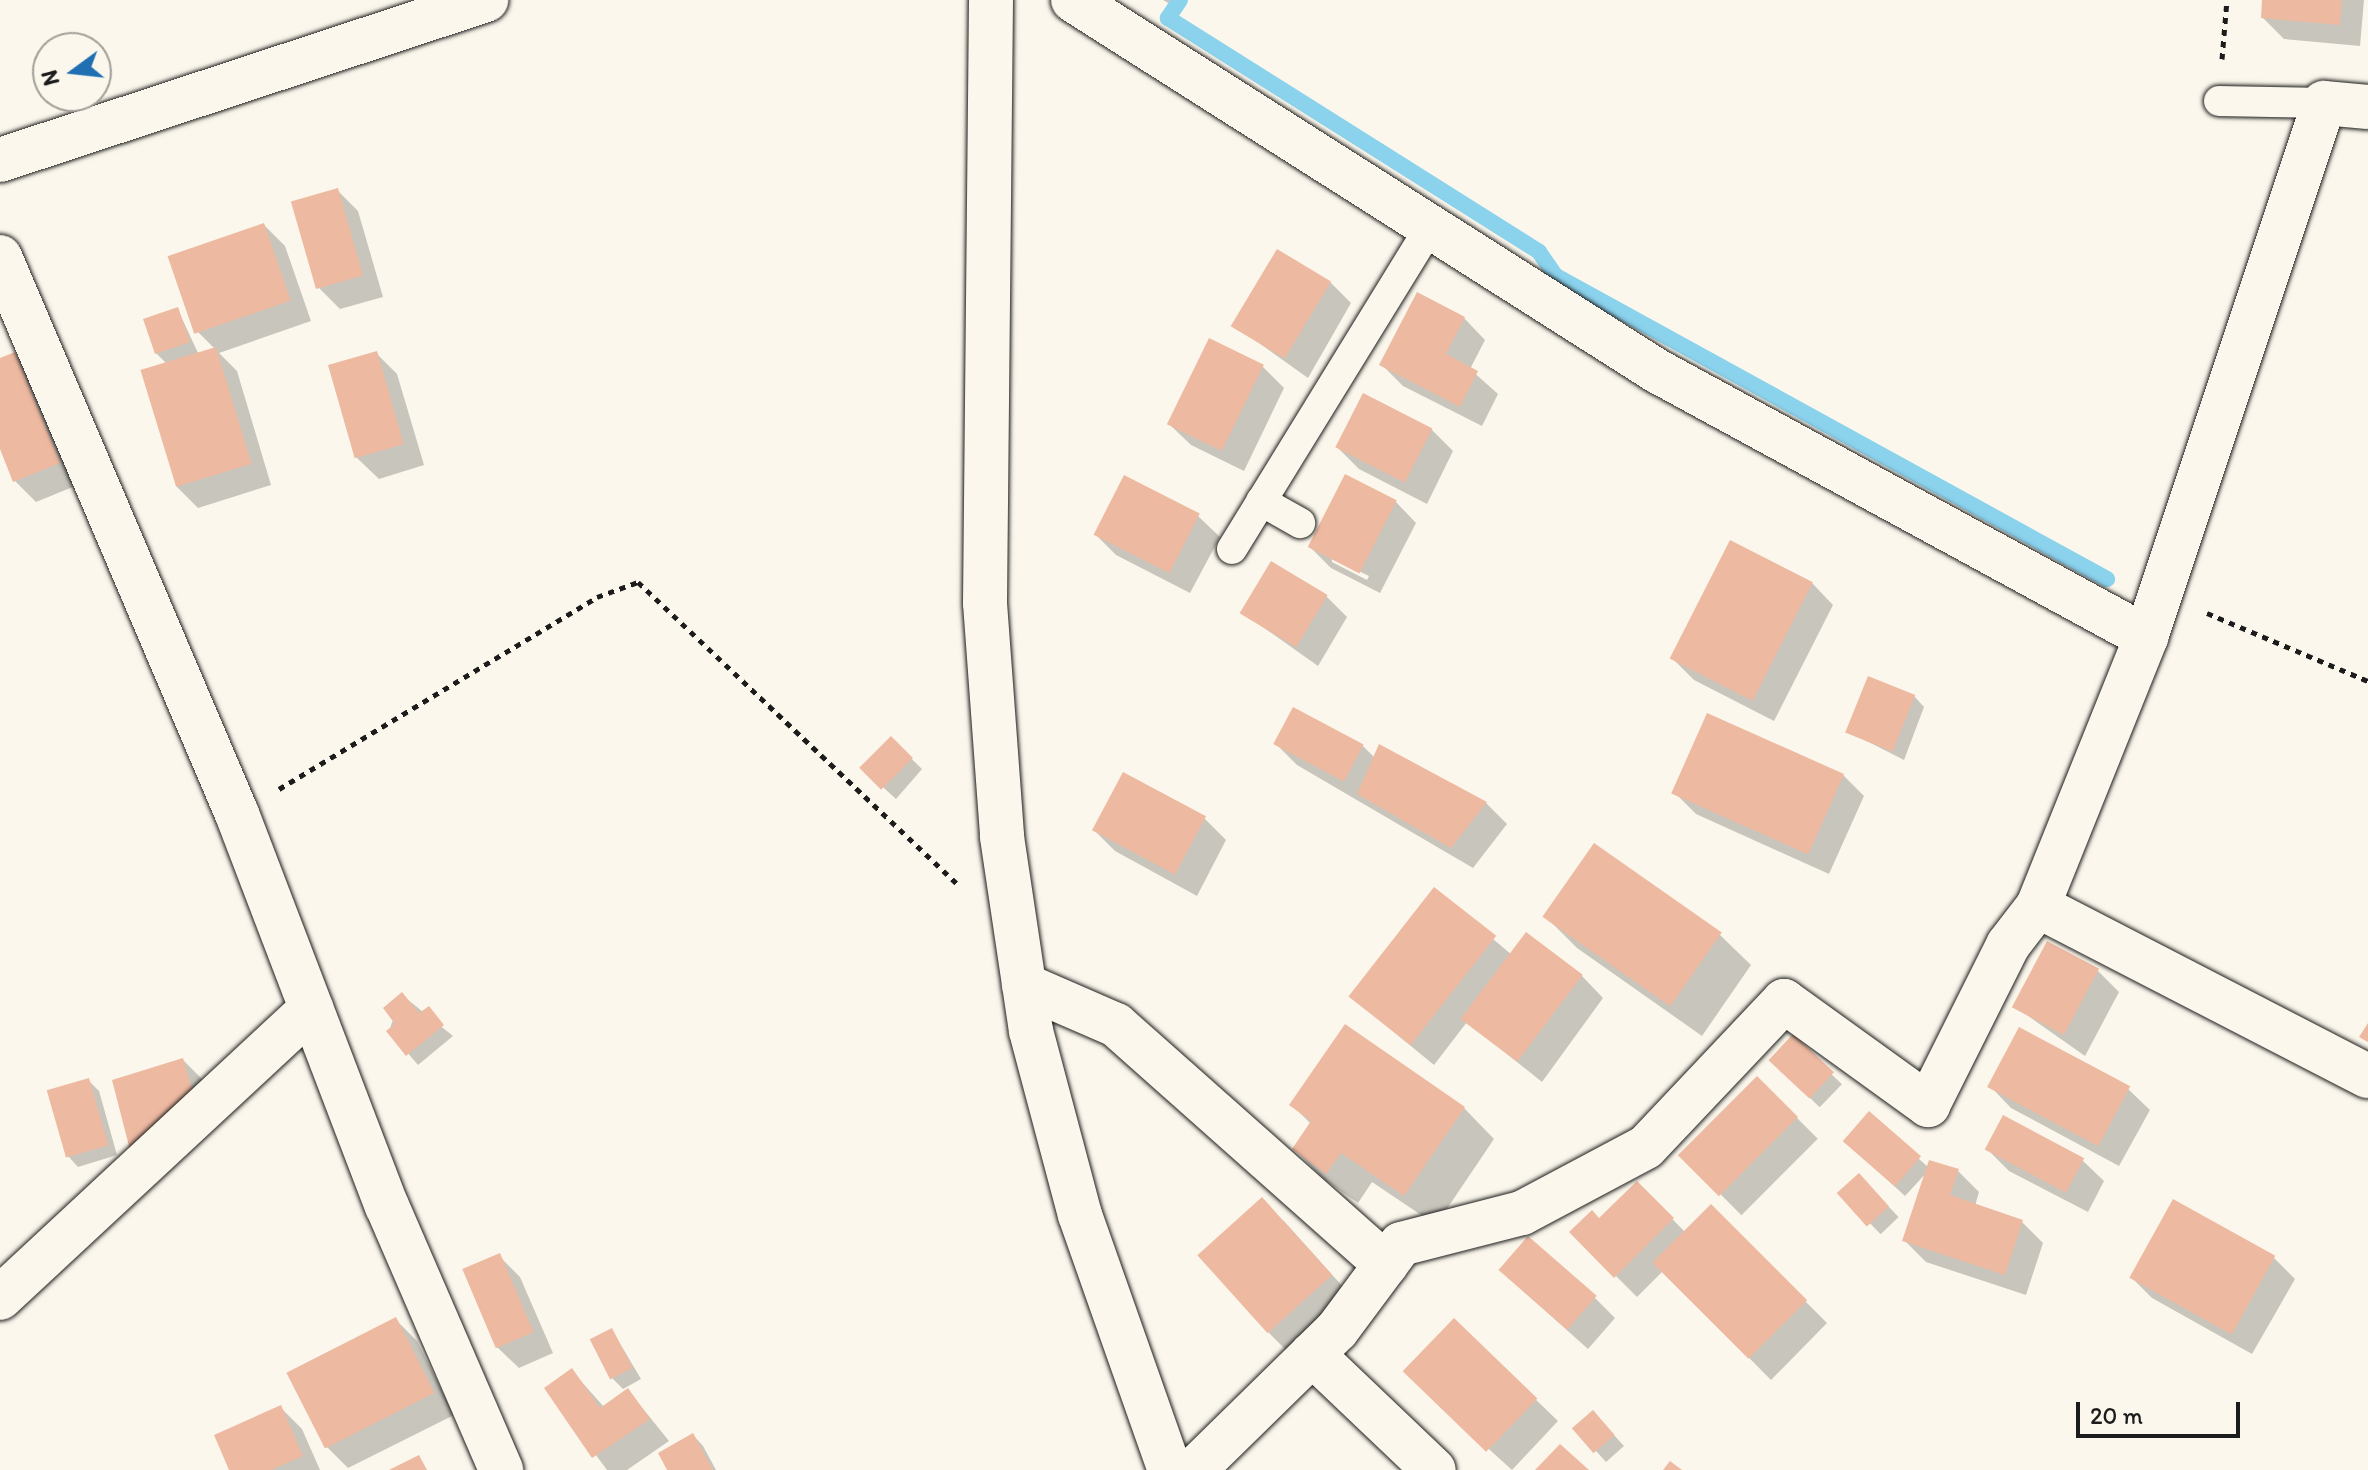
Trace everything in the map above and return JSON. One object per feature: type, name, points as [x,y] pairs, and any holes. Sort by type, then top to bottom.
[{"type":"street","points":[[0,160],[486,0]]},
{"type":"street","points":[[991,0],[985,603],[1002,837],[1024,985],[1080,1215],[1170,1470]]},
{"type":"street","points":[[1073,0],[1657,371],[2146,637]]},
{"type":"street","points":[[1194,1470],[1312,1354],[1401,1244],[1522,1213],[1646,1147],[1784,1001],[1928,1105],[2008,945],[2038,906],[2146,637],[2324,103],[2368,107]]},
{"type":"street","points":[[0,257],[237,814],[311,1009],[501,1470]]},
{"type":"street","points":[[2038,906],[2368,1076]]},
{"type":"street","points":[[1024,985],[1116,1025],[1386,1265]]},
{"type":"street","points":[[0,1298],[311,1009]]},
{"type":"street","points":[[1312,1354],[1434,1470]]},
{"type":"lane","points":[[2219,101],[2324,103]]},
{"type":"lane","points":[[1232,549],[1430,227]]},
{"type":"lane","points":[[1261,501],[1300,523]]},
{"type":"path","points":[[2219,101],[2227,0]]},
{"type":"path","points":[[237,814],[597,597],[638,582],[960,887]]},
{"type":"path","points":[[2160,594],[2368,681]]},
{"type":"building","points":[[2262,0],[2342,0],[2340,25],[2261,18]]},
{"type":"building","points":[[338,188],[363,275],[316,289],[291,202]]},
{"type":"building","points":[[264,223],[291,301],[194,334],[168,256]]},
{"type":"building","points":[[1277,249],[1331,281],[1285,359],[1231,326]]},
{"type":"building","points":[[1417,292],[1465,317],[1446,354],[1478,371],[1460,407],[1379,365]]},
{"type":"building","points":[[178,307],[190,342],[155,354],[143,319]]},
{"type":"building","points":[[1209,338],[1264,365],[1222,451],[1167,424]]},
{"type":"building","points":[[216,347],[252,464],[176,487],[140,370]]},
{"type":"building","points":[[377,351],[404,444],[355,458],[328,365]]},
{"type":"building","points":[[15,352],[60,463],[13,482],[0,449],[0,358]]},
{"type":"building","points":[[1363,393],[1432,428],[1405,483],[1335,447]]},
{"type":"building","points":[[1345,474],[1397,500],[1359,573],[1308,547]]},
{"type":"building","points":[[1124,475],[1200,514],[1169,573],[1094,535]]},
{"type":"building","points":[[1730,540],[1813,582],[1752,701],[1670,659]]},
{"type":"building","points":[[1271,561],[1328,595],[1296,647],[1240,613]]},
{"type":"building","points":[[1868,676],[1915,695],[1892,752],[1845,733]]},
{"type":"building","points":[[1293,707],[1364,745],[1344,782],[1273,744]]},
{"type":"building","points":[[1707,713],[1844,774],[1808,854],[1671,793]]},
{"type":"building","points":[[891,736],[913,758],[881,790],[859,768]]},
{"type":"building","points":[[1379,744],[1487,802],[1451,848],[1357,794]]},
{"type":"building","points":[[1123,772],[1206,816],[1175,874],[1092,830]]},
{"type":"building","points":[[1594,843],[1722,932],[1670,1006],[1542,917]]},
{"type":"building","points":[[1434,887],[1496,936],[1411,1045],[1348,997]]},
{"type":"building","points":[[1526,932],[1583,975],[1517,1062],[1460,1019]]},
{"type":"building","points":[[2047,941],[2099,969],[2064,1035],[2012,1007]]},
{"type":"building","points":[[402,992],[419,1013],[429,1006],[444,1025],[406,1056],[386,1031],[395,1024],[383,1008]]},
{"type":"building","points":[[2368,1023],[2368,1042],[2359,1037]]},
{"type":"building","points":[[1345,1024],[1465,1107],[1404,1196],[1341,1153],[1326,1174],[1292,1149],[1311,1121],[1289,1105]]},
{"type":"building","points":[[2019,1027],[2130,1086],[2098,1146],[1987,1087]]},
{"type":"building","points":[[1793,1034],[1834,1072],[1809,1099],[1768,1060]]},
{"type":"building","points":[[183,1058],[195,1099],[130,1150],[112,1080]]},
{"type":"building","points":[[1757,1076],[1798,1117],[1719,1196],[1678,1155]]},
{"type":"building","points":[[89,1078],[108,1145],[66,1157],[47,1090]]},
{"type":"building","points":[[1869,1111],[1921,1156],[1895,1186],[1843,1141]]},
{"type":"building","points":[[2003,1115],[2084,1158],[2066,1193],[1985,1149]]},
{"type":"building","points":[[1929,1160],[1959,1169],[1950,1195],[2023,1220],[2005,1275],[1902,1241]]},
{"type":"building","points":[[1859,1173],[1889,1206],[1867,1227],[1837,1193]]},
{"type":"building","points":[[1637,1181],[1674,1218],[1614,1278],[1569,1232],[1592,1210],[1599,1218]]},
{"type":"building","points":[[1262,1197],[1332,1275],[1268,1333],[1197,1255]]},
{"type":"building","points":[[2173,1199],[2275,1256],[2232,1334],[2129,1278]]},
{"type":"building","points":[[1711,1204],[1807,1300],[1748,1359],[1652,1263]]},
{"type":"building","points":[[1528,1236],[1597,1296],[1567,1330],[1498,1270]]},
{"type":"building","points":[[500,1253],[534,1332],[496,1348],[462,1269]]},
{"type":"building","points":[[396,1317],[435,1393],[325,1449],[286,1373]]},
{"type":"building","points":[[1454,1318],[1537,1399],[1486,1452],[1403,1371]]},
{"type":"building","points":[[612,1328],[632,1368],[610,1379],[590,1339]]},
{"type":"building","points":[[572,1368],[600,1408],[628,1388],[650,1419],[592,1458],[544,1388]]},
{"type":"building","points":[[281,1405],[303,1456],[271,1470],[229,1470],[214,1435]]},
{"type":"building","points":[[1593,1410],[1615,1435],[1594,1453],[1572,1428]]},
{"type":"building","points":[[693,1433],[713,1470],[667,1470],[658,1453]]},
{"type":"building","points":[[1560,1444],[1589,1470],[1535,1470]]},
{"type":"building","points":[[419,1455],[427,1470],[389,1470]]},
{"type":"building","points":[[1670,1461],[1682,1470],[1663,1470]]},
{"type":"waterway","points":[[1180,0],[1168,18],[1539,252],[1556,276],[2107,579]]}]
